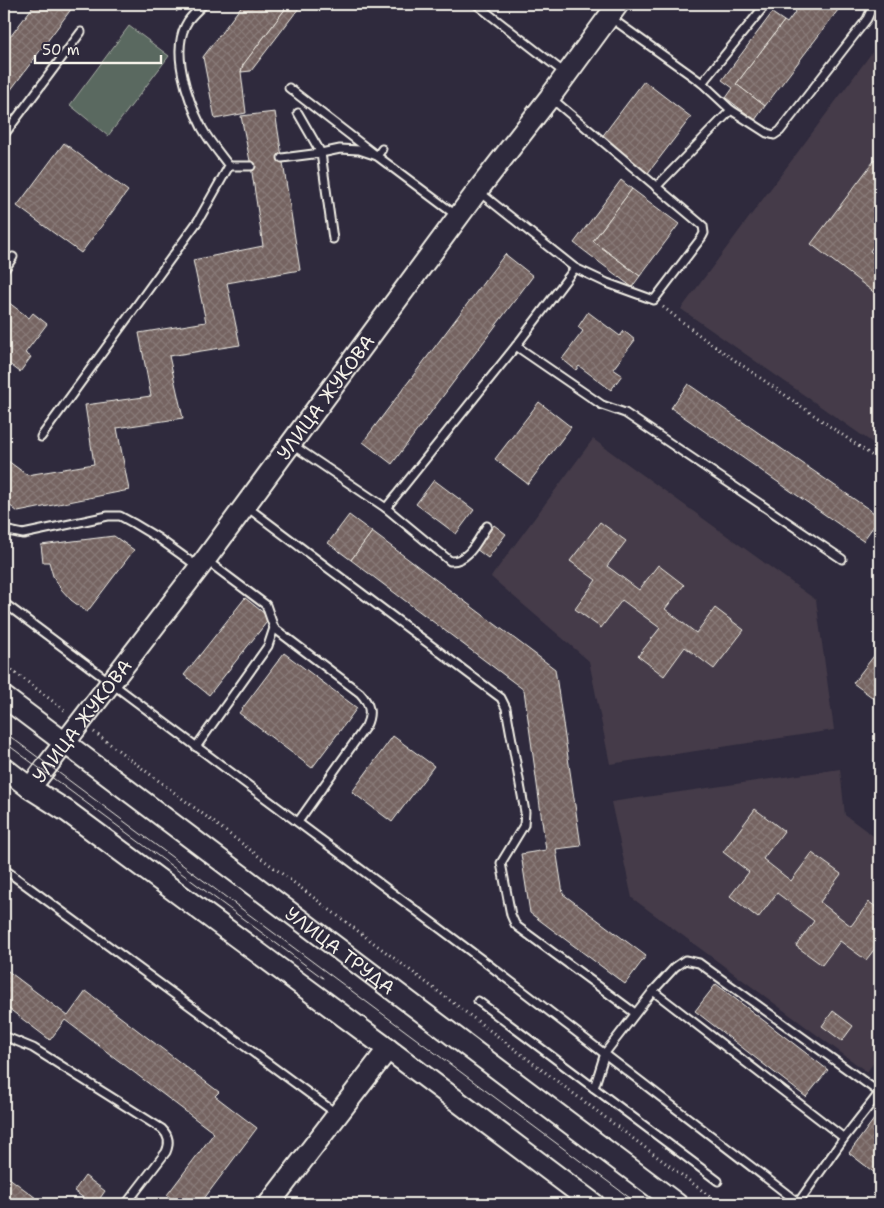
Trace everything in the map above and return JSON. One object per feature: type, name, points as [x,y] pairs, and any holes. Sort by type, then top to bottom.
[{"type":"main road","name":"УЛИЦА ЖУКОВА","points":[[30,788],[246,506],[290,444],[613,10]]},
{"type":"main road","name":"УЛИЦА ТРУДА","points":[[4,696],[677,1204]]},
{"type":"main road","points":[[4,768],[30,788],[68,812],[594,1204]]},
{"type":"main road","points":[[269,1204],[388,1049]]},
{"type":"lane","points":[[204,4],[188,21],[182,35],[182,73],[187,92],[203,130],[229,166]]},
{"type":"lane","points":[[476,4],[566,75]]},
{"type":"lane","points":[[702,83],[766,4]]},
{"type":"lane","points":[[613,10],[702,83],[731,110],[767,133],[774,135],[778,133],[867,19],[874,4]]},
{"type":"lane","points":[[4,135],[81,32]]},
{"type":"lane","points":[[289,88],[459,218]]},
{"type":"lane","points":[[478,190],[575,268],[607,283],[654,300],[702,237],[704,230],[700,223],[550,97]]},
{"type":"lane","points":[[656,186],[731,110]]},
{"type":"lane","points":[[298,114],[321,153],[333,238]]},
{"type":"lane","points":[[282,158],[340,149],[358,150],[377,156]]},
{"type":"lane","points":[[377,156],[382,149]]},
{"type":"lane","points":[[229,166],[251,166]]},
{"type":"lane","points":[[41,437],[198,221],[229,166]]},
{"type":"lane","points":[[4,270],[13,257]]},
{"type":"lane","points":[[386,508],[516,346],[575,268]]},
{"type":"lane","points":[[516,346],[602,406],[625,413],[842,559]]},
{"type":"lane","points":[[290,444],[386,508],[450,561],[456,562],[467,556],[487,526]]},
{"type":"lane","points":[[246,506],[501,698],[506,708],[525,812],[522,830],[501,863],[512,920],[518,928],[635,1013]]},
{"type":"lane","points":[[4,530],[23,534],[108,516],[120,516],[202,564],[266,605],[274,628],[360,693],[370,708],[366,726],[298,822]]},
{"type":"lane","points":[[4,603],[605,1054],[799,1204],[844,1138],[880,1093],[699,963],[685,960],[653,991],[605,1054],[594,1088]]},
{"type":"lane","points":[[196,747],[268,646],[274,628]]},
{"type":"lane","points":[[4,869],[337,1114]]},
{"type":"lane","points":[[653,991],[844,1138]]},
{"type":"lane","points":[[478,1001],[718,1181]]},
{"type":"lane","points":[[4,1036],[33,1048],[162,1129],[166,1134],[168,1146],[166,1152],[126,1204]]},
{"type":"path","points":[[654,300],[707,341],[880,461]]},
{"type":"path","points":[[4,664],[720,1204]]},
{"type":"shaded area","points":[[880,43],[880,448],[681,309]]},
{"type":"shaded area","points":[[593,439],[816,600],[834,730],[610,764],[589,661],[491,577]]},
{"type":"shaded area","points":[[840,769],[845,815],[880,841],[880,1054],[867,1072],[632,898],[611,802]]},
{"type":"green space","points":[[129,26],[169,56],[108,136],[70,105]]},
{"type":"building","points":[[35,4],[75,4],[4,99],[4,45]]},
{"type":"building","points":[[243,4],[289,4],[243,65],[241,72],[246,113],[215,119],[203,57]]},
{"type":"building","points":[[289,4],[302,4],[251,71],[241,72],[243,65]]},
{"type":"building","points":[[310,4],[325,4],[320,11]]},
{"type":"building","points":[[801,4],[836,4],[838,10],[765,106],[736,84],[784,21],[787,23]]},
{"type":"building","points":[[772,13],[784,21],[736,84],[765,106],[755,120],[726,98],[733,88],[722,80]]},
{"type":"building","points":[[644,81],[691,117],[648,173],[601,138]]},
{"type":"building","points":[[275,112],[300,270],[227,283],[240,345],[169,356],[183,418],[117,428],[129,490],[18,512],[4,501],[4,458],[27,475],[94,464],[85,405],[151,396],[139,333],[206,322],[193,260],[263,246],[251,166],[241,116]]},
{"type":"building","points":[[64,143],[128,191],[81,253],[17,206]]},
{"type":"building","points":[[880,153],[880,237],[870,251],[880,259],[880,297],[811,244]]},
{"type":"building","points":[[621,180],[632,189],[593,241],[640,276],[632,287],[574,243]]},
{"type":"building","points":[[632,189],[679,224],[640,276],[593,241]]},
{"type":"building","points":[[4,237],[9,241],[4,248]]},
{"type":"building","points":[[505,254],[533,276],[392,464],[363,442]]},
{"type":"building","points":[[4,299],[29,318],[33,313],[47,324],[25,353],[31,357],[20,372],[4,360]]},
{"type":"building","points":[[588,312],[620,336],[624,331],[635,340],[613,369],[622,375],[611,390],[579,366],[576,370],[562,359],[583,331],[578,327]]},
{"type":"building","points":[[688,384],[880,517],[863,541],[671,408]]},
{"type":"building","points":[[539,402],[571,427],[528,484],[495,459]]},
{"type":"building","points":[[434,480],[474,510],[456,534],[416,504]]},
{"type":"building","points":[[349,515],[372,532],[351,560],[328,543]]},
{"type":"building","points":[[600,522],[626,541],[607,566],[639,590],[658,565],[684,585],[665,609],[696,633],[715,608],[744,630],[714,669],[685,647],[664,676],[638,656],[660,628],[622,600],[601,628],[575,609],[596,580],[570,561]]},
{"type":"building","points":[[494,525],[506,534],[488,558],[476,549]]},
{"type":"building","points":[[372,532],[555,669],[581,846],[556,849],[563,894],[646,956],[625,984],[530,913],[521,854],[546,850],[524,690],[351,560]]},
{"type":"building","points":[[114,536],[134,550],[87,612],[71,600],[61,589],[53,576],[49,562],[43,562],[41,545]]},
{"type":"building","points":[[245,598],[270,618],[209,695],[184,675]]},
{"type":"building","points":[[880,648],[880,703],[853,683]]},
{"type":"building","points":[[284,653],[357,708],[312,768],[239,713]]},
{"type":"building","points":[[393,736],[434,766],[392,822],[352,792]]},
{"type":"building","points":[[755,809],[784,831],[763,859],[791,881],[812,853],[841,874],[820,902],[851,926],[869,902],[880,910],[880,942],[866,960],[840,941],[822,965],[796,946],[814,921],[777,893],[758,918],[730,896],[749,872],[723,852]]},
{"type":"building","points":[[4,968],[68,1016],[86,991],[219,1092],[215,1096],[257,1128],[200,1204],[179,1204],[167,1195],[214,1133],[65,1020],[50,1040],[4,1005]]},
{"type":"building","points":[[716,984],[828,1070],[806,1097],[695,1011]]},
{"type":"building","points":[[833,1011],[853,1026],[842,1041],[822,1026]]},
{"type":"building","points":[[880,1111],[880,1177],[849,1153]]},
{"type":"building","points":[[4,1174],[44,1204],[4,1204]]},
{"type":"building","points":[[85,1176],[105,1191],[96,1204],[92,1204],[74,1191]]},
{"type":"tram line","points":[[4,732],[638,1204]]},
{"type":"tram line","points":[[4,742],[323,978]]}]
